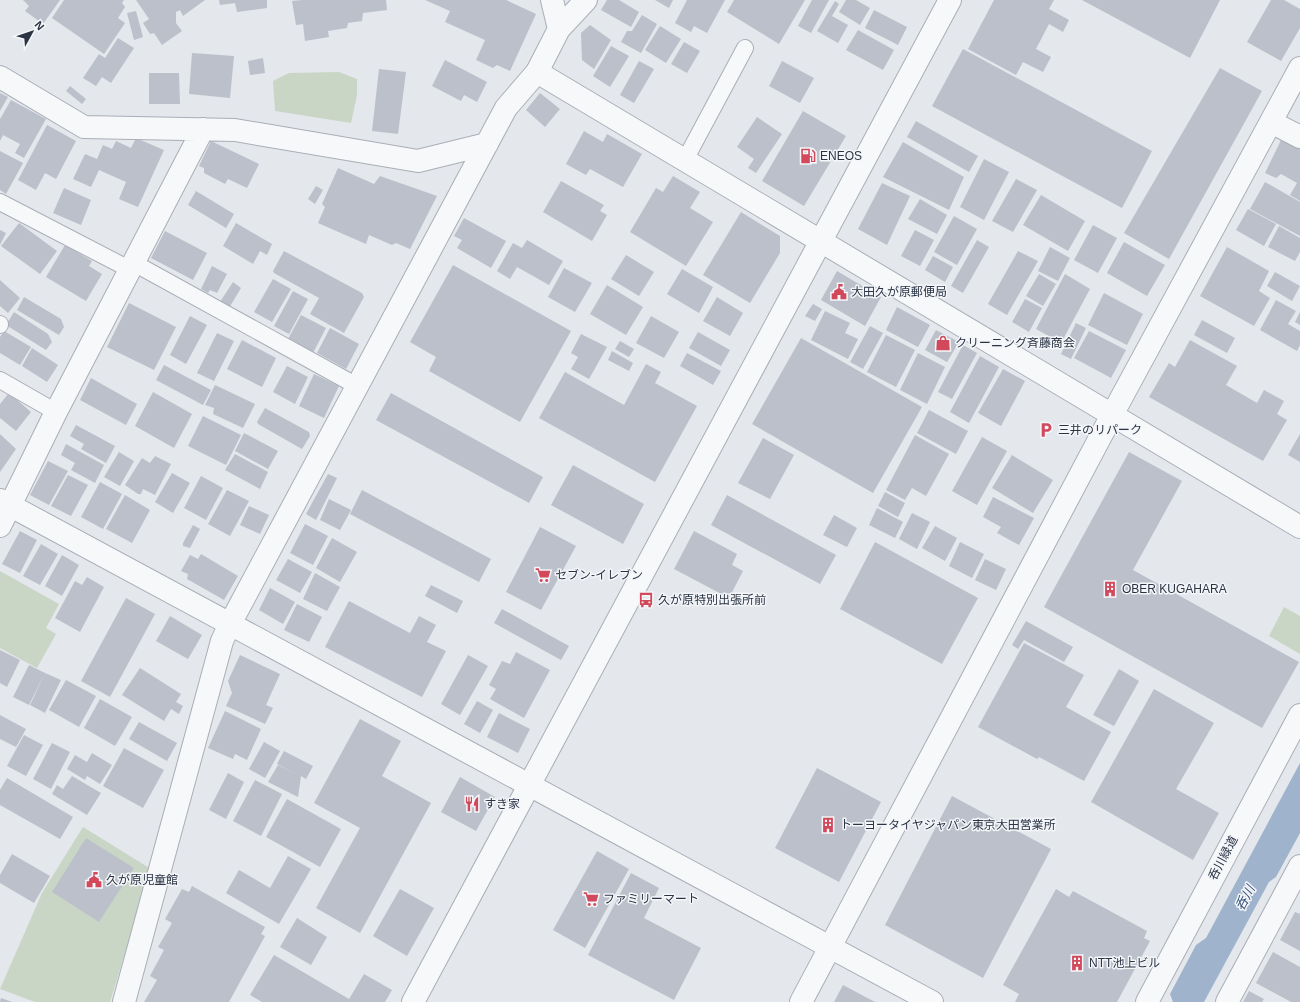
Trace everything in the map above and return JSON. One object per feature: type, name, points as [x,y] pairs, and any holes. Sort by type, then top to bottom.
[{"type":"street","points":[[552,0],[559,29]]},
{"type":"street","points":[[124,1002],[222,641],[506,108],[537,72],[559,29],[586,0]]},
{"type":"street","points":[[413,1002],[950,0]]},
{"type":"street","points":[[801,1002],[1112,415],[1300,68]]},
{"type":"street","points":[[537,72],[1300,527]]},
{"type":"street","points":[[0,77],[84,127],[235,130],[418,161],[487,144]]},
{"type":"street","points":[[1271,122],[1300,137]]},
{"type":"street","points":[[0,526],[5,503],[56,412],[131,265],[203,129]]},
{"type":"street","points":[[5,503],[932,1002]]},
{"type":"street","name":"呑川緑道","points":[[1147,1002],[1300,715]]},
{"type":"street","points":[[1227,1002],[1300,866]]},
{"type":"lane","points":[[685,160],[745,48]]},
{"type":"lane","points":[[0,202],[131,265],[357,386]]},
{"type":"lane","points":[[0,380],[56,412]]},
{"type":"green space","points":[[339,72],[357,79],[357,95],[351,123],[275,111],[273,81],[289,73]]},
{"type":"green space","points":[[0,571],[59,604],[46,628],[56,634],[37,668],[0,648]]},
{"type":"green space","points":[[1284,607],[1300,616],[1300,654],[1269,636]]},
{"type":"green space","points":[[83,827],[151,869],[110,1002],[35,1002],[0,989],[42,893]]},
{"type":"water","name":"呑川","points":[[1300,763],[1300,833],[1276,877],[1269,882],[1204,1002],[1173,1002],[1170,994],[1196,945],[1206,938]]},
{"type":"building","points":[[23,0],[60,0],[43,24],[25,11],[29,6]]},
{"type":"building","points":[[64,0],[124,0],[122,3],[125,7],[118,18],[125,23],[104,54],[52,18]]},
{"type":"building","points":[[136,0],[205,0],[183,16],[180,10],[176,12],[176,23],[182,31],[162,45],[154,33],[150,34],[143,23],[149,19]]},
{"type":"building","points":[[219,0],[267,0],[267,8],[237,12],[235,3],[220,5]]},
{"type":"building","points":[[386,0],[387,10],[363,13],[362,21],[348,23],[347,28],[328,31],[329,37],[305,41],[303,24],[296,25],[292,1]]},
{"type":"building","points":[[425,0],[506,0],[536,14],[510,71],[497,65],[493,68],[476,60],[485,40],[445,22],[450,11]]},
{"type":"building","points":[[607,0],[619,0],[639,12],[631,27],[601,10]]},
{"type":"building","points":[[655,0],[673,0],[669,8]]},
{"type":"building","points":[[687,0],[725,0],[707,33],[694,26],[691,32],[675,23]]},
{"type":"building","points":[[734,0],[805,0],[779,44],[727,12]]},
{"type":"building","points":[[812,0],[829,0],[811,33],[798,26]]},
{"type":"building","points":[[846,0],[856,0],[870,8],[860,25],[839,12]]},
{"type":"building","points":[[994,0],[1054,0],[1049,9],[1069,20],[1063,32],[1049,24],[1036,49],[1051,57],[1043,72],[1023,62],[1016,75],[968,49]]},
{"type":"building","points":[[1082,0],[1220,0],[1190,58]]},
{"type":"building","points":[[1271,0],[1284,0],[1300,9],[1300,28],[1281,61],[1247,42]]},
{"type":"building","points":[[835,1],[839,4],[832,16],[848,25],[838,43],[817,31]]},
{"type":"building","points":[[874,10],[907,27],[898,45],[865,28]]},
{"type":"building","points":[[136,11],[143,37],[134,40],[127,13]]},
{"type":"building","points":[[642,15],[657,24],[641,53],[621,42],[627,31],[632,31]]},
{"type":"building","points":[[590,25],[611,40],[594,69],[582,60],[581,33]]},
{"type":"building","points":[[660,26],[681,39],[666,63],[645,50]]},
{"type":"building","points":[[858,30],[894,50],[883,70],[846,50]]},
{"type":"building","points":[[118,38],[134,48],[111,83],[102,77],[96,86],[83,78],[99,54],[105,58]]},
{"type":"building","points":[[684,42],[700,51],[687,73],[671,64]]},
{"type":"building","points":[[611,46],[629,56],[610,87],[593,76]]},
{"type":"building","points":[[963,49],[1152,151],[1122,208],[932,106]]},
{"type":"building","points":[[192,53],[234,56],[230,98],[189,94]]},
{"type":"building","points":[[263,58],[265,73],[250,75],[248,61]]},
{"type":"building","points":[[445,60],[487,82],[477,102],[464,95],[461,101],[432,86]]},
{"type":"building","points":[[639,61],[654,69],[634,103],[620,95]]},
{"type":"building","points":[[782,61],[814,78],[800,103],[769,86]]},
{"type":"building","points":[[1220,68],[1262,91],[1169,259],[1124,233]]},
{"type":"building","points":[[379,69],[406,72],[398,134],[372,131]]},
{"type":"building","points":[[149,73],[179,73],[180,104],[149,104]]},
{"type":"building","points":[[70,86],[86,99],[82,104],[66,91]]},
{"type":"building","points":[[0,93],[8,97],[0,111]]},
{"type":"building","points":[[540,93],[560,109],[545,127],[526,110]]},
{"type":"building","points":[[11,100],[46,119],[24,158],[15,153],[20,144],[3,135],[0,141],[0,119]]},
{"type":"building","points":[[803,111],[846,136],[804,206],[762,181]]},
{"type":"building","points":[[757,117],[782,134],[756,173],[748,168],[754,159],[737,147]]},
{"type":"building","points":[[916,121],[978,156],[969,172],[907,137]]},
{"type":"building","points":[[47,125],[76,141],[56,179],[45,173],[36,190],[18,180]]},
{"type":"building","points":[[584,131],[603,142],[607,134],[642,154],[623,187],[590,169],[586,175],[566,164]]},
{"type":"building","points":[[136,138],[164,150],[138,207],[119,199],[126,182],[99,170],[91,187],[73,179],[85,154],[97,159],[103,145],[112,149],[116,141],[131,148]]},
{"type":"building","points":[[1282,138],[1300,147],[1300,201],[1290,195],[1297,183],[1281,174],[1276,178],[1265,173]]},
{"type":"building","points":[[211,141],[259,164],[247,188],[228,179],[225,184],[204,173],[204,168],[199,166]]},
{"type":"building","points":[[903,142],[964,177],[949,210],[883,177]]},
{"type":"building","points":[[0,151],[23,163],[6,194],[0,190]]},
{"type":"building","points":[[984,159],[1009,172],[984,220],[960,207]]},
{"type":"building","points":[[338,168],[374,184],[380,176],[437,196],[410,249],[396,243],[392,245],[369,235],[366,244],[318,223],[325,207],[322,204]]},
{"type":"building","points":[[673,176],[700,192],[690,208],[713,222],[686,266],[630,232],[656,188],[663,192]]},
{"type":"building","points":[[1016,179],[1037,190],[1013,232],[992,221]]},
{"type":"building","points":[[561,181],[604,205],[600,211],[607,215],[592,241],[543,212]]},
{"type":"building","points":[[1265,182],[1300,202],[1300,236],[1250,209]]},
{"type":"building","points":[[882,183],[910,196],[887,245],[858,229]]},
{"type":"building","points":[[316,186],[323,190],[315,204],[308,199]]},
{"type":"building","points":[[64,188],[91,200],[81,225],[53,213]]},
{"type":"building","points":[[196,191],[234,214],[226,228],[188,205]]},
{"type":"building","points":[[1041,195],[1085,221],[1068,251],[1023,225]]},
{"type":"building","points":[[920,199],[947,215],[937,234],[908,219]]},
{"type":"building","points":[[1248,209],[1276,224],[1264,246],[1236,230]]},
{"type":"building","points":[[741,212],[780,236],[780,253],[750,303],[703,275]]},
{"type":"building","points":[[954,216],[977,229],[957,265],[934,252]]},
{"type":"building","points":[[464,218],[506,241],[491,268],[457,248],[462,240],[454,236]]},
{"type":"building","points":[[19,223],[57,251],[40,274],[1,246]]},
{"type":"building","points":[[236,223],[272,244],[267,255],[260,251],[253,264],[223,246]]},
{"type":"building","points":[[1093,225],[1117,238],[1098,273],[1074,260]]},
{"type":"building","points":[[1279,226],[1300,238],[1300,252],[1295,261],[1268,247]]},
{"type":"building","points":[[0,230],[6,233],[0,245]]},
{"type":"building","points":[[915,230],[934,240],[920,266],[901,256]]},
{"type":"building","points":[[165,231],[207,253],[193,280],[151,258]]},
{"type":"building","points":[[527,240],[563,261],[549,285],[517,267],[510,279],[497,271],[513,243],[522,248]]},
{"type":"building","points":[[977,240],[989,247],[963,293],[951,286]]},
{"type":"building","points":[[1124,242],[1165,265],[1147,296],[1107,273]]},
{"type":"building","points":[[65,245],[92,261],[89,266],[102,274],[86,301],[46,277]]},
{"type":"building","points":[[1050,247],[1070,258],[1058,281],[1038,271]]},
{"type":"building","points":[[1227,247],[1269,271],[1259,291],[1270,298],[1254,326],[1200,296]]},
{"type":"building","points":[[284,251],[362,293],[364,297],[344,333],[310,314],[319,298],[274,273],[273,271]]},
{"type":"building","points":[[1018,251],[1038,261],[1007,315],[988,304]]},
{"type":"building","points":[[626,255],[654,272],[639,296],[611,279]]},
{"type":"building","points":[[933,256],[953,267],[945,282],[925,270]]},
{"type":"building","points":[[453,265],[571,331],[520,422],[429,371],[436,357],[410,342]]},
{"type":"building","points":[[212,266],[227,274],[217,293],[210,290],[208,293],[201,289]]},
{"type":"building","points":[[564,268],[592,283],[575,312],[548,297]]},
{"type":"building","points":[[682,269],[713,287],[699,313],[667,294]]},
{"type":"building","points":[[837,271],[881,297],[865,326],[821,300]]},
{"type":"building","points":[[1275,272],[1300,286],[1292,301],[1267,286]]},
{"type":"building","points":[[1039,274],[1056,284],[1043,306],[1026,296]]},
{"type":"building","points":[[1065,274],[1090,289],[1061,343],[1036,329]]},
{"type":"building","points":[[273,279],[291,289],[272,322],[254,312]]},
{"type":"building","points":[[0,280],[20,298],[8,313],[0,306]]},
{"type":"building","points":[[233,282],[241,288],[229,308],[220,302]]},
{"type":"building","points":[[607,285],[643,307],[626,335],[590,314]]},
{"type":"building","points":[[293,291],[308,299],[289,334],[274,326]]},
{"type":"building","points":[[1104,293],[1143,314],[1127,345],[1088,325]]},
{"type":"building","points":[[24,297],[61,319],[64,327],[59,335],[17,310]]},
{"type":"building","points":[[717,297],[743,313],[730,336],[703,321]]},
{"type":"building","points":[[1025,299],[1042,308],[1029,332],[1012,322]]},
{"type":"building","points":[[1276,300],[1296,311],[1288,324],[1300,331],[1300,345],[1297,351],[1260,330]]},
{"type":"building","points":[[129,303],[176,327],[154,370],[107,347]]},
{"type":"building","points":[[813,304],[822,309],[815,321],[805,316]]},
{"type":"building","points":[[897,307],[930,325],[918,347],[886,330]]},
{"type":"building","points":[[825,311],[850,323],[845,333],[858,339],[848,359],[811,340]]},
{"type":"building","points":[[14,312],[48,334],[52,342],[46,350],[6,325]]},
{"type":"building","points":[[1300,312],[1300,325],[1295,322]]},
{"type":"building","points":[[301,315],[326,328],[313,353],[288,339]]},
{"type":"building","points":[[190,316],[207,325],[186,364],[170,355]]},
{"type":"building","points":[[651,316],[679,332],[664,358],[636,343]]},
{"type":"building","points":[[1202,320],[1235,338],[1227,353],[1194,335]]},
{"type":"building","points":[[1076,323],[1086,328],[1071,359],[1061,354]]},
{"type":"building","points":[[870,326],[883,333],[863,369],[850,362]]},
{"type":"building","points":[[330,328],[359,344],[346,369],[317,353]]},
{"type":"building","points":[[936,330],[959,342],[947,362],[925,350]]},
{"type":"building","points":[[4,331],[31,347],[20,365],[0,353],[0,337]]},
{"type":"building","points":[[1089,331],[1126,350],[1111,378],[1074,358]]},
{"type":"building","points":[[698,332],[730,350],[721,366],[689,348]]},
{"type":"building","points":[[217,333],[234,341],[214,381],[197,373]]},
{"type":"building","points":[[581,334],[607,347],[589,379],[571,369],[578,357],[571,353]]},
{"type":"building","points":[[886,335],[915,350],[896,387],[867,372]]},
{"type":"building","points":[[801,338],[922,407],[873,493],[752,424]]},
{"type":"building","points":[[242,340],[276,358],[262,387],[227,369]]},
{"type":"building","points":[[1190,340],[1237,366],[1226,385],[1257,403],[1264,390],[1284,401],[1277,414],[1287,420],[1263,461],[1149,397],[1169,363],[1175,367]]},
{"type":"building","points":[[620,341],[634,349],[629,357],[615,349]]},
{"type":"building","points":[[963,345],[977,353],[952,399],[938,392]]},
{"type":"building","points":[[32,348],[58,365],[47,382],[22,366]]},
{"type":"building","points":[[612,351],[633,363],[629,371],[608,360]]},
{"type":"building","points":[[687,353],[721,371],[713,385],[680,366]]},
{"type":"building","points":[[918,353],[945,367],[927,404],[900,390]]},
{"type":"building","points":[[980,356],[999,367],[969,423],[950,412]]},
{"type":"building","points":[[646,364],[661,372],[655,383],[697,406],[655,482],[539,418],[565,372],[624,405]]},
{"type":"building","points":[[164,365],[211,390],[203,405],[156,380]]},
{"type":"building","points":[[287,366],[308,377],[295,404],[273,392]]},
{"type":"building","points":[[1003,369],[1025,381],[1001,426],[978,413]]},
{"type":"building","points":[[314,374],[339,386],[324,418],[299,406]]},
{"type":"building","points":[[91,378],[137,404],[126,425],[80,400]]},
{"type":"building","points":[[215,385],[255,404],[243,428],[213,414],[214,408],[205,405]]},
{"type":"building","points":[[153,392],[192,414],[174,448],[135,426]]},
{"type":"building","points":[[9,393],[31,412],[16,431],[0,418],[0,404]]},
{"type":"building","points":[[391,393],[543,477],[529,503],[376,420]]},
{"type":"building","points":[[265,408],[309,432],[310,436],[302,449],[258,424],[257,422]]},
{"type":"building","points":[[929,410],[968,431],[956,454],[917,433]]},
{"type":"building","points":[[203,416],[241,435],[226,465],[188,446]]},
{"type":"building","points":[[76,425],[115,446],[106,463],[81,449],[84,444],[70,436]]},
{"type":"building","points":[[244,433],[278,451],[268,469],[235,451]]},
{"type":"building","points":[[0,434],[16,449],[0,472]]},
{"type":"building","points":[[1300,434],[1300,462],[1288,455]]},
{"type":"building","points":[[915,435],[949,454],[926,496],[912,488],[905,500],[886,490]]},
{"type":"building","points":[[982,437],[1007,451],[977,505],[952,491]]},
{"type":"building","points":[[763,438],[794,455],[770,499],[738,483]]},
{"type":"building","points":[[66,444],[104,465],[95,483],[71,470],[75,463],[61,455]]},
{"type":"building","points":[[119,452],[134,461],[120,486],[104,477]]},
{"type":"building","name":"OBER KUGAHARA","points":[[1129,452],[1182,481],[1133,570],[1299,662],[1262,728],[1044,607]]},
{"type":"building","points":[[235,454],[268,472],[260,489],[225,470]]},
{"type":"building","points":[[1012,455],[1053,480],[1033,513],[992,488]]},
{"type":"building","points":[[155,456],[171,464],[155,495],[143,489],[141,494],[138,494],[125,485],[142,458],[150,463]]},
{"type":"building","points":[[48,461],[68,471],[49,505],[30,495]]},
{"type":"building","points":[[573,465],[644,504],[623,544],[551,505]]},
{"type":"building","points":[[172,473],[190,483],[173,513],[155,502]]},
{"type":"building","points":[[328,474],[337,478],[316,520],[306,514]]},
{"type":"building","points":[[68,475],[88,485],[71,516],[51,506]]},
{"type":"building","points":[[201,476],[223,488],[206,520],[184,508]]},
{"type":"building","points":[[100,482],[122,494],[103,529],[81,517]]},
{"type":"building","points":[[227,490],[249,501],[230,536],[208,524]]},
{"type":"building","points":[[362,490],[491,559],[479,582],[350,514]]},
{"type":"building","points":[[885,492],[905,503],[898,517],[878,506]]},
{"type":"building","points":[[125,495],[150,510],[132,543],[106,529]]},
{"type":"building","points":[[727,495],[836,555],[820,584],[711,525]]},
{"type":"building","points":[[993,497],[1034,518],[1019,545],[997,533],[1001,527],[983,517]]},
{"type":"building","points":[[329,499],[351,510],[340,530],[320,520]]},
{"type":"building","points":[[249,506],[269,515],[260,534],[240,525]]},
{"type":"building","points":[[877,508],[903,522],[895,538],[869,525]]},
{"type":"building","points":[[912,513],[930,522],[917,549],[899,539]]},
{"type":"building","points":[[834,515],[857,528],[847,547],[823,535]]},
{"type":"building","points":[[305,524],[328,536],[313,565],[290,553]]},
{"type":"building","points":[[193,525],[200,529],[190,548],[183,546],[183,543]]},
{"type":"building","points":[[935,526],[957,538],[945,561],[922,548]]},
{"type":"building","points":[[540,527],[576,546],[541,610],[506,592]]},
{"type":"building","points":[[20,531],[37,540],[20,573],[2,564]]},
{"type":"building","points":[[694,531],[737,554],[732,565],[743,571],[729,598],[674,569]]},
{"type":"building","points":[[332,538],[357,552],[340,582],[316,568]]},
{"type":"building","points":[[875,542],[978,598],[942,664],[840,609]]},
{"type":"building","points":[[960,542],[984,554],[972,578],[949,566]]},
{"type":"building","points":[[41,544],[58,554],[40,585],[23,576]]},
{"type":"building","points":[[201,554],[238,576],[224,600],[187,579],[188,574],[181,571],[190,555],[198,559]]},
{"type":"building","points":[[62,555],[79,565],[62,596],[45,586]]},
{"type":"building","points":[[288,559],[312,572],[300,593],[276,580]]},
{"type":"building","points":[[985,559],[1006,569],[996,590],[975,580]]},
{"type":"building","points":[[315,573],[340,587],[327,611],[303,599]]},
{"type":"building","points":[[87,577],[104,587],[80,632],[55,618],[75,581],[82,585]]},
{"type":"building","points":[[431,585],[463,601],[457,613],[425,596]]},
{"type":"building","points":[[270,588],[295,602],[283,624],[259,610]]},
{"type":"building","points":[[126,598],[155,614],[110,697],[81,681]]},
{"type":"building","points":[[349,601],[410,633],[419,616],[436,625],[427,642],[446,651],[422,697],[325,647]]},
{"type":"building","points":[[297,604],[322,617],[309,642],[284,630]]},
{"type":"building","points":[[502,609],[569,646],[561,660],[494,623]]},
{"type":"building","points":[[170,616],[202,635],[188,659],[156,641]]},
{"type":"building","points":[[1026,621],[1073,647],[1064,662],[1024,640],[1018,649],[1012,645]]},
{"type":"building","points":[[1024,643],[1084,675],[1066,707],[1111,732],[1084,781],[1039,757],[1037,759],[978,727]]},
{"type":"building","points":[[0,650],[20,660],[7,687],[0,683]]},
{"type":"building","points":[[516,652],[550,670],[524,718],[490,699],[496,689],[489,685],[502,661],[510,664]]},
{"type":"building","points":[[240,655],[280,674],[266,705],[273,708],[265,724],[226,706],[232,693],[228,681]]},
{"type":"building","points":[[468,655],[488,666],[460,715],[441,704]]},
{"type":"building","points":[[29,665],[45,673],[29,705],[13,697]]},
{"type":"building","points":[[140,668],[181,694],[176,702],[183,706],[179,714],[171,709],[164,721],[122,695]]},
{"type":"building","points":[[1119,669],[1139,681],[1114,726],[1093,715]]},
{"type":"building","points":[[45,673],[61,680],[45,713],[30,705]]},
{"type":"building","points":[[66,680],[96,696],[79,727],[49,710]]},
{"type":"building","points":[[1154,689],[1214,723],[1176,789],[1219,813],[1193,860],[1091,802]]},
{"type":"building","points":[[100,699],[132,717],[115,746],[84,728]]},
{"type":"building","points":[[477,701],[493,710],[480,733],[464,724]]},
{"type":"building","points":[[225,711],[261,729],[247,760],[235,754],[233,759],[208,748]]},
{"type":"building","points":[[499,713],[530,729],[518,753],[487,737]]},
{"type":"building","points":[[0,715],[26,729],[16,747],[0,739]]},
{"type":"building","points":[[360,719],[401,741],[382,776],[431,803],[360,933],[316,908],[360,828],[314,803]]},
{"type":"building","points":[[139,722],[177,743],[167,761],[129,739]]},
{"type":"building","points":[[24,735],[43,745],[26,776],[7,766]]},
{"type":"building","points":[[264,742],[280,751],[265,778],[249,769]]},
{"type":"building","points":[[52,743],[70,752],[51,789],[33,779]]},
{"type":"building","points":[[124,748],[164,770],[143,808],[103,786]]},
{"type":"building","points":[[284,751],[313,766],[306,779],[301,776],[298,797],[268,782],[278,765],[296,774],[277,764]]},
{"type":"building","points":[[92,753],[112,765],[100,784],[87,776],[85,780],[67,769],[75,755],[87,762]]},
{"type":"building","name":"トーヨータイヤジャパン東京大田営業所","points":[[817,768],[881,802],[839,882],[775,848]]},
{"type":"building","points":[[228,773],[244,782],[226,819],[209,810]]},
{"type":"building","points":[[72,776],[101,793],[87,815],[52,794],[57,785],[63,789]]},
{"type":"building","points":[[460,777],[495,797],[476,831],[441,812]]},
{"type":"building","points":[[7,778],[73,817],[60,839],[0,805],[0,790]]},
{"type":"building","points":[[255,780],[282,794],[261,836],[233,821]]},
{"type":"building","points":[[952,796],[1051,849],[983,978],[885,925]]},
{"type":"building","points":[[287,799],[341,829],[320,867],[266,837]]},
{"type":"building","points":[[86,838],[134,868],[99,922],[52,892]]},
{"type":"building","name":"ファミリーマート","points":[[597,851],[629,869],[585,948],[553,930]]},
{"type":"building","points":[[12,854],[50,876],[34,903],[0,883],[0,875]]},
{"type":"building","points":[[288,856],[311,869],[279,924],[226,893],[239,870],[270,888]]},
{"type":"building","points":[[631,873],[659,888],[644,918],[701,948],[674,1000],[588,955]]},
{"type":"building","points":[[192,886],[265,927],[261,934],[265,936],[229,1002],[144,1002],[157,980],[150,976],[164,950],[158,947],[172,923],[165,919],[182,889],[189,892]]},
{"type":"building","points":[[400,889],[434,908],[407,956],[373,936]]},
{"type":"building","name":"NTT池上ビル","points":[[1056,889],[1069,897],[1073,891],[1147,931],[1144,938],[1150,941],[1117,1002],[1015,1002],[1019,994],[1003,985]]},
{"type":"building","points":[[1295,912],[1300,914],[1300,951],[1280,940]]},
{"type":"building","points":[[297,918],[327,937],[311,965],[280,947]]},
{"type":"building","points":[[1273,952],[1300,967],[1300,1002],[1291,1002],[1256,983]]},
{"type":"building","points":[[274,955],[349,999],[364,974],[392,990],[385,1002],[262,1002],[250,995]]},
{"type":"building","points":[[843,985],[875,1002],[834,1002]]},
{"type":"building","points":[[1249,991],[1264,999],[1262,1002],[1243,1002]]},
{"type":"building","points":[[1,998],[12,1002],[0,1002]]},
{"type":"place","name":"ENEOS","points":[[808,156]]},
{"type":"place","name":"大田久が原郵便局","points":[[839,292]]},
{"type":"place","name":"クリーニング斉藤商会","points":[[943,343]]},
{"type":"place","name":"三井のリパーク","points":[[1046,430]]},
{"type":"place","name":"セブン-イレブン","points":[[543,575]]},
{"type":"place","name":"OBER KUGAHARA","points":[[1110,589]]},
{"type":"place","name":"久が原特別出張所前","points":[[646,600]]},
{"type":"place","name":"すき家","points":[[472,804]]},
{"type":"place","name":"トーヨータイヤジャパン東京大田営業所","points":[[828,825]]},
{"type":"place","name":"久が原児童館","points":[[94,880]]},
{"type":"place","name":"ファミリーマート","points":[[591,899]]},
{"type":"place","name":"NTT池上ビル","points":[[1077,963]]}]
